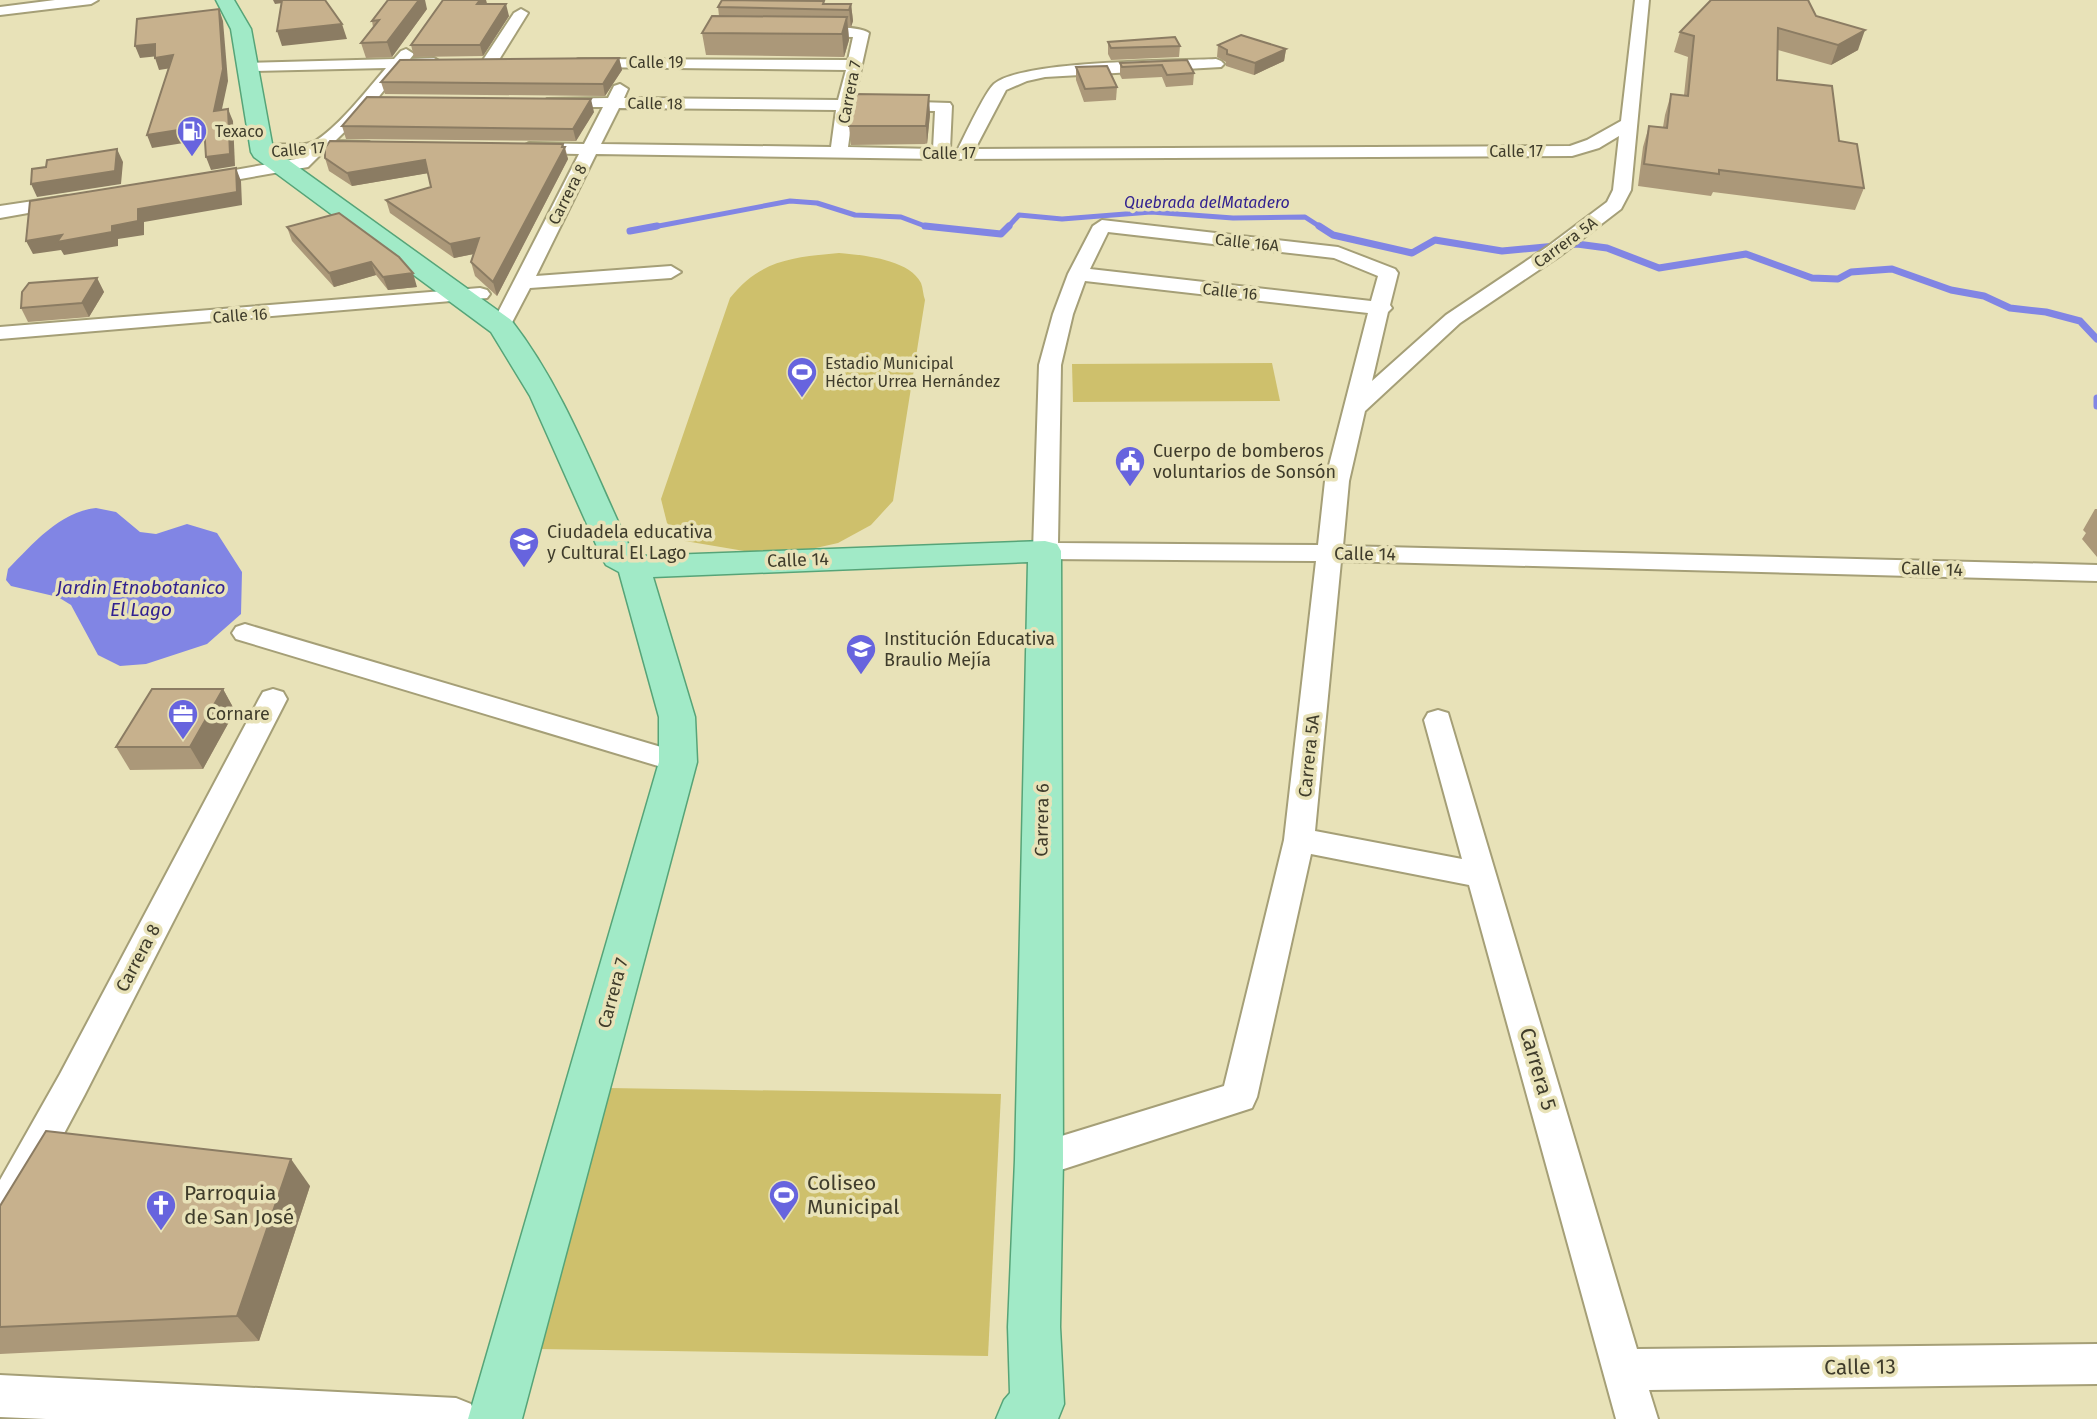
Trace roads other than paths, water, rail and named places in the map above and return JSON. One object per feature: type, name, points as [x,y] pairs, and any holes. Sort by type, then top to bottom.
[{"type":"main road","points":[[225,0],[242,29],[290,155],[504,320],[512,340],[544,396],[618,558],[634,567]]},
{"type":"main road","points":[[240,0],[254,27],[255,66]]},
{"type":"main road","name":"Calle 14","points":[[634,567],[1045,551]]},
{"type":"main road","name":"Carrera 6","points":[[1023,1419],[1037,1404],[1034,1327],[1039,1160],[1045,551]]},
{"type":"main road","name":"Carrera 7","points":[[495,1419],[678,762],[677,717],[634,567]]},
{"type":"street","points":[[0,11],[91,0]]},
{"type":"street","name":"Carrera 5A","points":[[1352,411],[1453,319],[1576,236],[1615,205],[1622,190],[1642,0]]},
{"type":"street","points":[[489,63],[521,13]]},
{"type":"street","name":"Carrera 7","points":[[792,32],[862,33],[845,105],[839,152]]},
{"type":"street","points":[[290,155],[366,102],[412,44]]},
{"type":"street","name":"Calle 19","points":[[568,62],[634,62],[693,57],[853,65]]},
{"type":"street","name":"Carrera 8","points":[[504,320],[634,62]]},
{"type":"street","points":[[255,66],[450,63]]},
{"type":"street","points":[[964,153],[1000,87],[1022,77],[1045,72],[1216,64]]},
{"type":"street","points":[[366,102],[394,102]]},
{"type":"street","name":"Calle 18","points":[[531,102],[944,106],[942,153]]},
{"type":"street","name":"Calle 17","points":[[509,148],[942,153],[1572,151],[1593,144],[1629,123]]},
{"type":"street","name":"Calle 17","points":[[188,183],[290,155],[374,146]]},
{"type":"street","points":[[0,212],[79,199]]},
{"type":"street","name":"Calle 16A","points":[[1102,226],[1338,253],[1388,273]]},
{"type":"street","name":"Carrera 6","points":[[1045,551],[1049,365],[1063,314],[1078,274],[1102,226]]},
{"type":"street","points":[[522,283],[671,272]]},
{"type":"street","name":"Carrera 5A","points":[[1039,1160],[1239,1097],[1300,840],[1337,481],[1352,411],[1382,308],[1388,273]]},
{"type":"street","name":"Calle 16","points":[[1078,274],[1382,308]]},
{"type":"street","name":"Calle 16","points":[[0,333],[471,296]]},
{"type":"street","name":"Calle 14","points":[[1045,551],[1331,553],[2097,573]]},
{"type":"street","points":[[245,634],[678,762]]},
{"type":"street","name":"Carrera 8","points":[[0,1216],[72,1085],[273,699]]},
{"type":"street","name":"Carrera 5","points":[[1438,720],[1637,1419]]},
{"type":"street","points":[[1300,840],[1482,875]]},
{"type":"street","name":"Calle 13","points":[[1624,1370],[2097,1364]]},
{"type":"street","points":[[0,1396],[456,1419]]},
{"type":"water","name":"Jardin Etnobotanico El Lago","points":[[96,508],[116,512],[140,532],[156,534],[187,524],[217,533],[242,572],[241,614],[207,644],[146,664],[120,666],[98,655],[71,605],[58,597],[11,586],[6,580],[8,569],[58,522]]},
{"type":"waterway","name":"Quebrada delMatadero","points":[[648,228],[790,201],[817,203],[855,215],[901,217],[925,226]]},
{"type":"waterway","name":"Quebrada delMatadero","points":[[1007,228],[1019,215],[1062,219],[1151,212],[1233,218],[1305,217],[1322,228]]},
{"type":"waterway","name":"Quebrada delMatadero","points":[[630,231],[657,226]]},
{"type":"waterway","name":"Quebrada delMatadero","points":[[925,226],[1001,234],[1007,228]]},
{"type":"waterway","name":"Quebrada delMatadero","points":[[925,226],[941,228]]},
{"type":"waterway","name":"Quebrada delMatadero","points":[[1319,226],[1333,235],[1412,253],[1435,240],[1502,251],[1577,244],[1607,248],[1659,268],[1746,254],[1812,278],[1838,279],[1851,272],[1892,269],[1951,290],[1984,296],[2010,308],[2046,312],[2080,321],[2097,339]]},
{"type":"waterway","name":"Quebrada delMatadero","points":[[2097,398],[2097,406]]},
{"type":"place","name":"Texaco","points":[[192,158]]},
{"type":"place","name":"Estadio Municipal Héctor Urrea Hernández","points":[[802,399]]},
{"type":"place","name":"Cuerpo de bomberos voluntarios de Sonsón","points":[[1130,488]]},
{"type":"place","name":"Ciudadela educativa y Cultural El Lago","points":[[524,569]]},
{"type":"place","name":"Institución Educativa Braulio Mejía","points":[[861,676]]},
{"type":"place","name":"Cornare","points":[[183,741]]},
{"type":"place","name":"Coliseo Municipal","points":[[784,1222]]},
{"type":"place","name":"Parroquia de San José","points":[[161,1232]]}]
